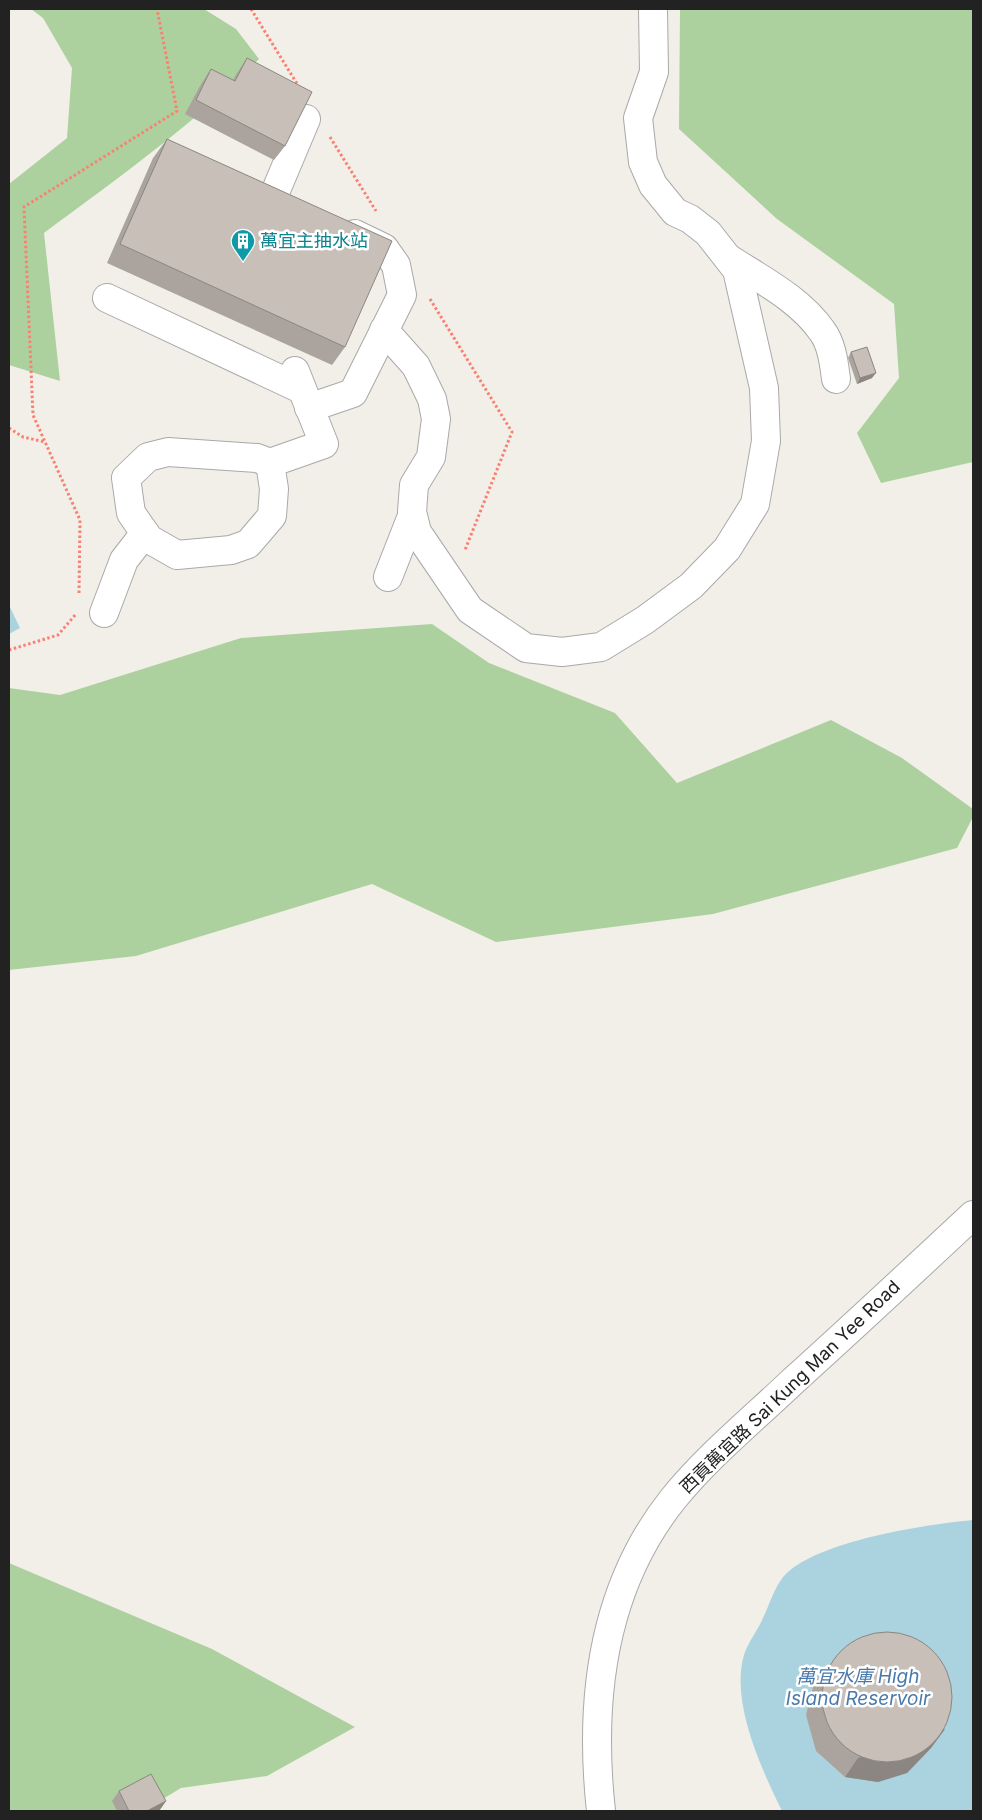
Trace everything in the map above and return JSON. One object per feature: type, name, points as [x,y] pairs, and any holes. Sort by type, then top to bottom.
[{"type":"street","points":[[412,516],[417,532],[470,610],[526,648],[562,652],[601,647],[645,620],[691,586],[727,549],[755,504],[766,441],[764,388],[737,270],[708,233],[690,219],[675,212],[653,185],[643,162],[638,118],[654,72],[653,9]]},
{"type":"street","points":[[274,195],[306,119]]},
{"type":"street","points":[[247,182],[299,207]]},
{"type":"street","points":[[107,298],[301,389],[353,393],[402,295],[396,265],[384,248],[333,224]]},
{"type":"street","points":[[727,257],[791,299],[823,332],[834,361],[836,379]]},
{"type":"street","points":[[384,330],[416,366],[432,399],[436,419],[431,456],[414,485],[412,516],[388,577]]},
{"type":"street","points":[[270,463],[274,489],[272,516],[248,544],[231,550],[177,555],[149,539],[131,512],[126,478],[148,457],[168,452],[257,458],[270,463],[324,444],[301,389]]},
{"type":"street","points":[[91,612],[124,560],[145,533]]},
{"type":"street","name":"西貢萬宜路 Sai Kung Man Yee Road","points":[[602,1811],[596,1737],[602,1663],[608,1637],[625,1586],[636,1560],[661,1515],[715,1454],[973,1215]]},
{"type":"path","points":[[78,602],[80,520],[33,415],[24,207],[177,111],[157,9]]},
{"type":"path","points":[[9,428],[23,437],[45,442]]},
{"type":"path","points":[[9,650],[58,635],[91,612]]},
{"type":"green space","points":[[31,9],[204,9],[236,29],[259,59],[182,128],[44,233],[60,381],[9,365],[9,184],[67,138],[72,68],[43,18]]},
{"type":"green space","points":[[680,9],[973,9],[973,462],[881,483],[857,433],[899,378],[894,304],[777,219],[679,129]]},
{"type":"green space","points":[[432,624],[489,663],[615,713],[677,783],[831,720],[902,758],[973,809],[973,817],[957,848],[713,914],[496,942],[372,884],[136,956],[9,970],[9,688],[60,695],[241,638]]},
{"type":"green space","points":[[9,1563],[212,1649],[355,1727],[267,1776],[181,1788],[143,1811],[9,1811]]},
{"type":"water","points":[[9,605],[20,628],[9,634]]},
{"type":"water","name":"萬宜水庫 High Island Reservoir","points":[[973,1520],[973,1811],[782,1811],[757,1756],[750,1735],[741,1693],[744,1655],[761,1623],[778,1584],[795,1567],[816,1555],[841,1545],[899,1531]]},
{"type":"building","points":[[247,58],[312,92],[285,146],[196,100],[211,69],[235,81]]},
{"type":"building","name":"萬宜主抽水站","points":[[167,139],[392,241],[345,347],[120,244]]},
{"type":"building","points":[[867,347],[876,373],[860,378],[851,352]]},
{"type":"building","points":[[887,1632],[900,1633],[912,1637],[933,1651],[947,1672],[951,1684],[951,1710],[947,1722],[933,1743],[912,1757],[900,1761],[887,1762],[874,1761],[862,1757],[841,1743],[827,1722],[823,1710],[822,1697],[823,1684],[827,1672],[841,1651],[862,1637],[874,1633]]},
{"type":"building","points":[[151,1774],[166,1801],[147,1811],[129,1811],[119,1791]]},
{"type":"place","name":"萬宜主抽水站","points":[[243,262]]}]
